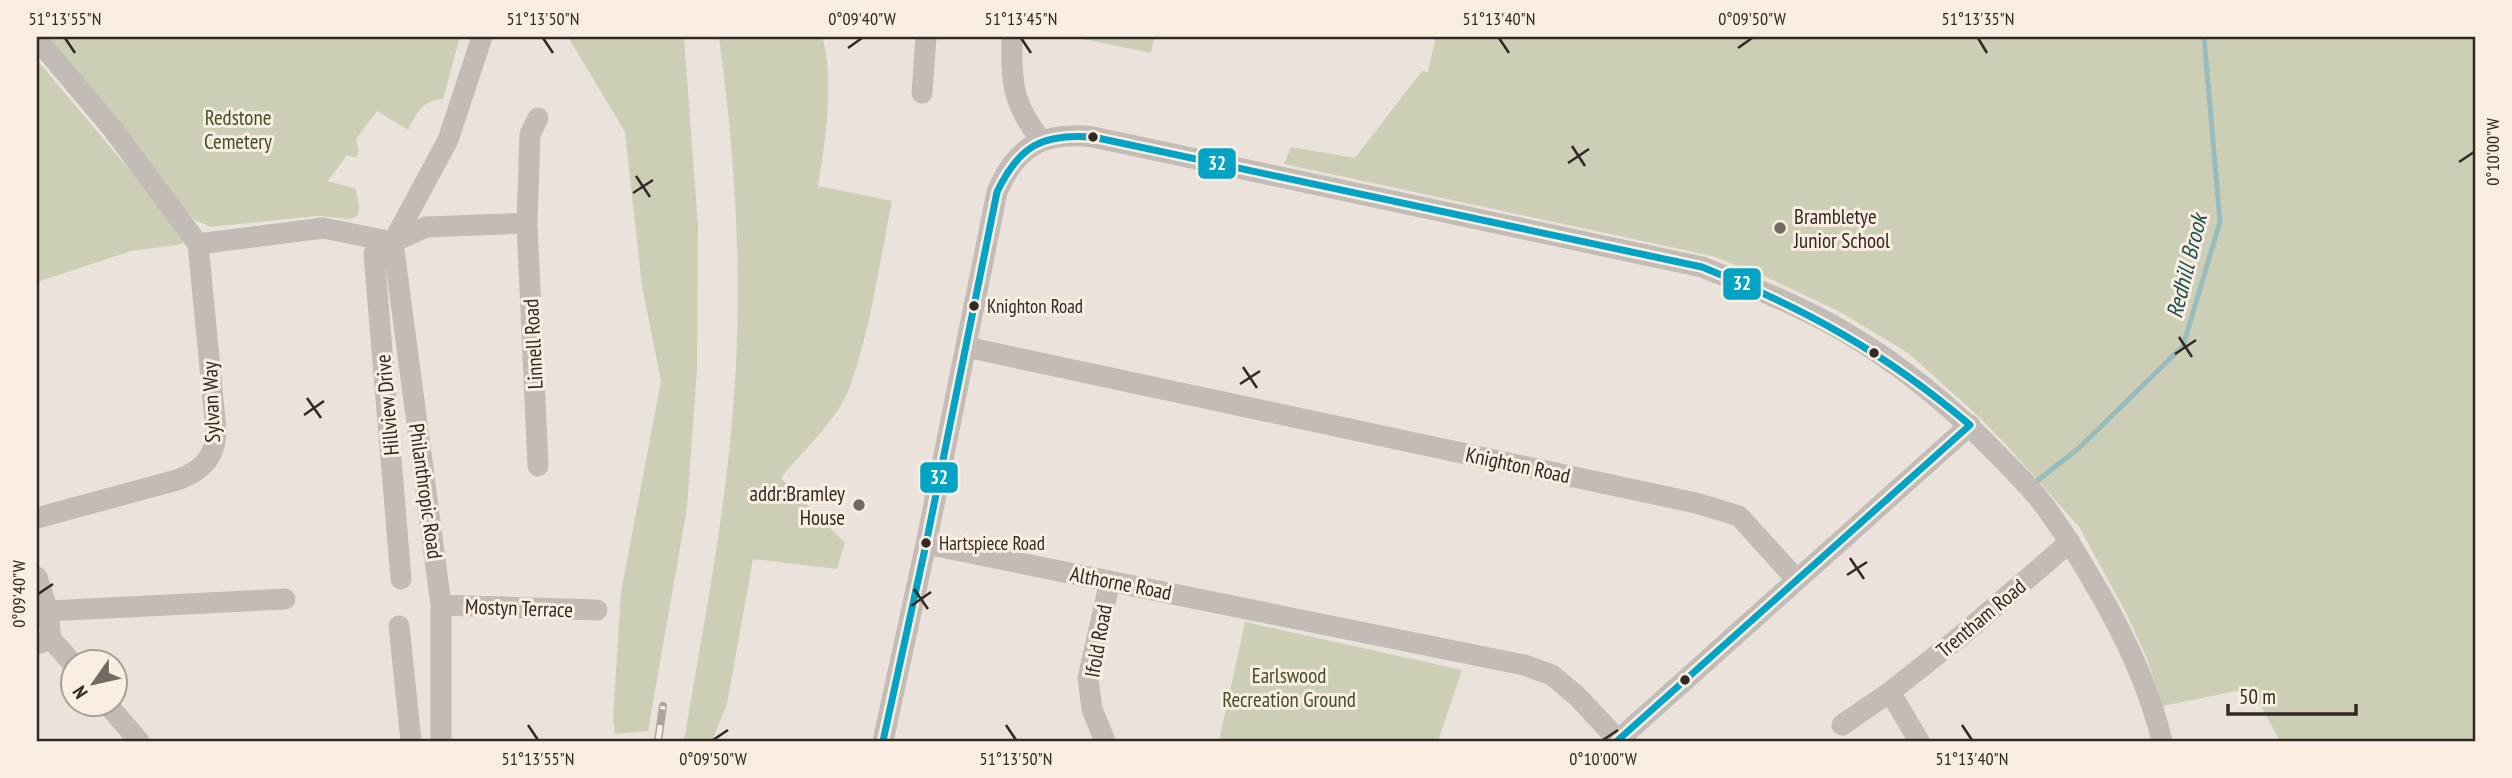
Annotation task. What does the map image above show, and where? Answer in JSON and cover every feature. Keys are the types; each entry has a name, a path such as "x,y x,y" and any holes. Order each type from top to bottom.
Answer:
{"street":[{"path":"393,242 448,140 482,37"},
{"path":"922,93 926,37"},
{"path":"1012,37 1011,74 1016,99 1028,124 1041,140"},
{"path":"37,39 112,128 198,244 323,228 393,242 426,227 527,223"},
{"name":"Linnell Road","path":"538,118 530,134 527,223 538,466"},
{"path":"883,741 997,192 1005,173 1017,157 1041,140 1067,134 1093,137 1702,267 1750,286 1842,330 1915,379 1970,425 2039,498 2070,542 2112,614 2137,665 2162,741"},
{"name":"Hillview Drive","path":"393,242 374,254 401,579"},
{"name":"Philanthropic Road","path":"393,242 441,604 441,741"},
{"name":"Sylvan Way","path":"37,518 177,480 197,471 211,457 216,430 198,244"},
{"name":"Knighton Road","path":"965,347 1696,503 1739,516 1797,580"},
{"path":"1617,741 1970,425"},
{"name":"Trentham Road","path":"1842,725 1890,692 1962,635 2070,542"},
{"name":"Althorne Road","path":"926,544 1524,666 1552,675 1578,697 1617,741"},
{"path":"37,578 48,611 44,642 60,654"},
{"name":"Ifold Road","path":"1105,741 1093,709 1088,678 1110,581"},
{"path":"48,611 285,599"},
{"name":"Mostyn Terrace","path":"441,604 597,611"},
{"path":"399,626 411,741"},
{"path":"1890,692 1919,741"},
{"path":"119,718 139,741"}],"green space":[{"name":"Redstone Cemetery","path":"43,37 460,37 443,99 424,105 408,130 377,111 356,139 359,151 356,158 347,155 328,181 356,189 358,215 351,219 317,216 211,227 195,220 178,205"},
{"path":"568,37 684,37 698,226 697,370 687,508 648,731 615,734 613,719 621,592 661,381 642,286 625,132"},
{"path":"719,37 822,37 826,53 828,90 826,131 818,186 892,201 869,321 849,389 827,425 781,478 845,543 837,569 753,559 727,704 712,741 684,741 720,526 737,351 736,216"},
{"path":"1073,37 1154,37 1151,53"},
{"path":"1429,37 2475,37 2475,741 2280,741 2251,688 2163,706 2146,656 2124,609 2079,527 1976,414 1908,353 1840,312 1766,277 1712,256 1284,164 1291,147 1355,158 1422,71 1428,72 1435,40"},
{"path":"37,60 179,224 183,244 131,251 37,282"},
{"name":"Earlswood Recreation Ground","path":"1245,622 1462,670 1438,741 1219,741"}],"waterway":[{"name":"Redhill Brook","path":"2037,481 2079,448 2183,346 2220,222 2204,37"}],"railway":[{"path":"658,741 663,706"}],"transit line":[{"name":"32","path":"883,741 997,192 1014,163 1034,146 1046,141 1060,137 1093,137 1702,267 1776,299 1843,334 1906,375 1970,425"},
{"name":"32","path":"1617,741 1970,425"}],"place":[{"name":"Brambletye Junior School","path":"1780,228"},
{"name":"Knighton Road","path":"974,306"},
{"name":"addr:Bramley House","path":"859,505"},
{"name":"Hartspiece Road","path":"926,543"}]}
